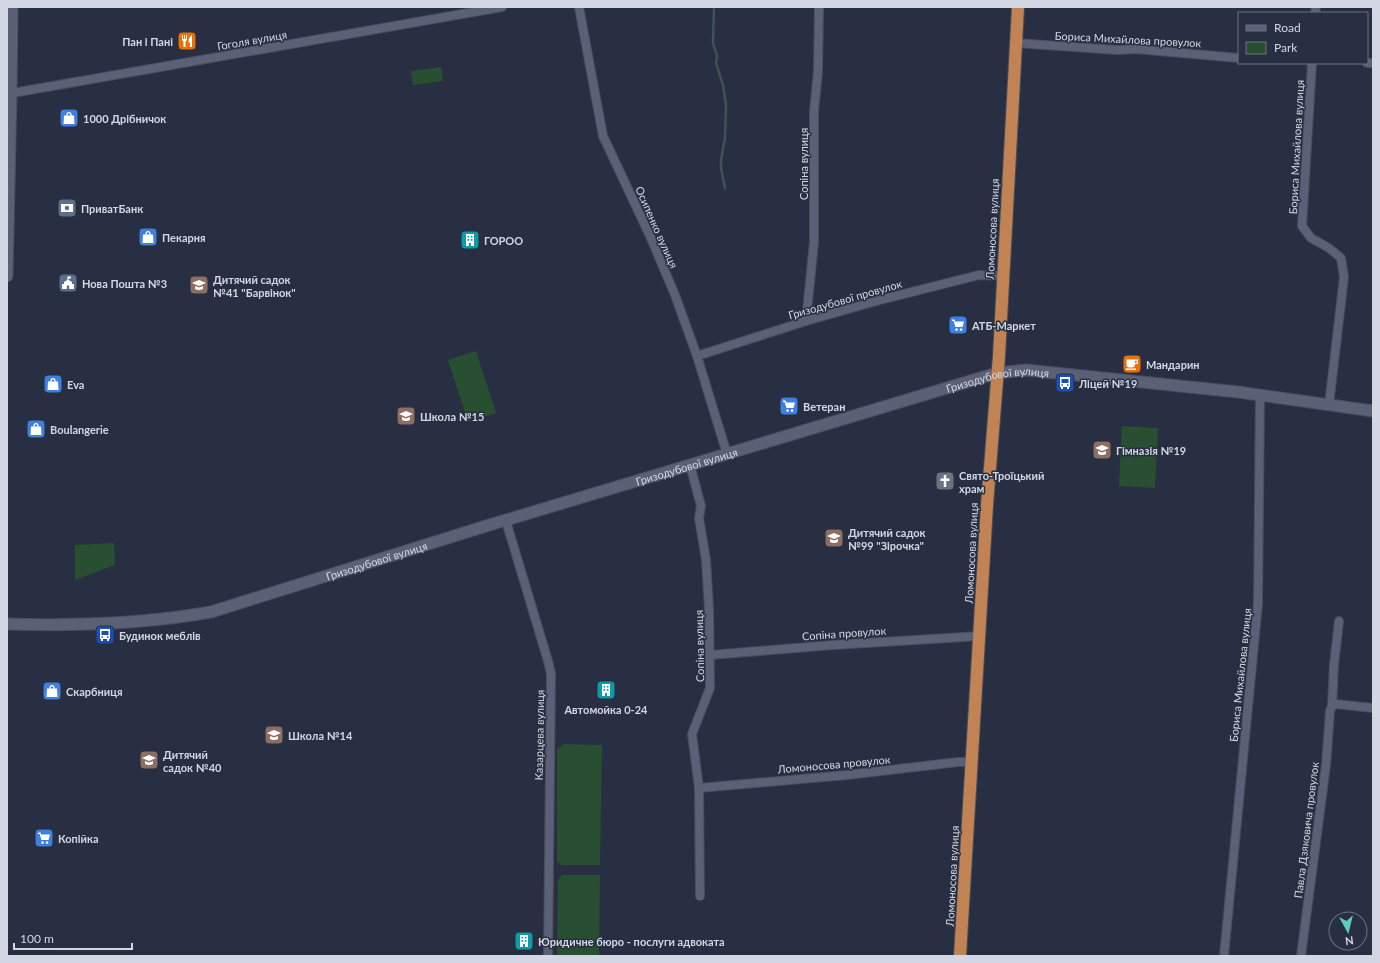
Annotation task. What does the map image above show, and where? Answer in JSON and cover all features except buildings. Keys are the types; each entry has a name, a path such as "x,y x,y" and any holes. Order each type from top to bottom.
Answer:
{"highway":[{"name":"Ломоносова вулиця","path":"960,956 987,505 999,356 1018,7"}],"street":[{"path":"7,276 9,94 12,7"},
{"name":"Гоголя вулиця","path":"9,94 502,7"},
{"name":"Осипенко вулиця","path":"579,7 604,136 650,236 674,295 697,356 727,454"},
{"name":"Сопіна вулиця","path":"806,321 814,242 814,111 818,72 819,7"},
{"name":"Бориса Михайлова провулок","path":"1016,43 1117,50 1136,49 1238,58"},
{"name":"Бориса Михайлова вулиця","path":"1312,64 1302,226 1311,238 1329,248 1341,258 1344,277 1329,405"},
{"name":"Гризодубової провулок","path":"697,356 806,321 880,300 979,275 1003,276"},
{"name":"Гризодубової вулиця","path":"7,624 117,624 180,618 211,612 690,465 997,373 1026,370 1260,395 1373,412"},
{"name":"Бориса Михайлова вулиця","path":"1224,956 1258,603 1260,395"},
{"name":"Сопіна вулиця","path":"690,465 701,506 699,518 706,560 710,609 710,688 692,734 698,788 700,896"},
{"name":"Казарцева вулиця","path":"506,521 551,674 548,956"},
{"name":"Павла Дзяковича провулок","path":"1301,956 1326,765 1339,620"},
{"name":"Сопіна провулок","path":"710,655 833,644 980,636"},
{"path":"1332,706 1336,704 1373,708"},
{"name":"Ломоносова провулок","path":"698,788 958,762 972,762"}],"green space":[{"path":"441,67 443,81 413,85 411,71"},
{"path":"476,351 496,413 468,422 448,360"},
{"path":"1122,426 1158,428 1155,488 1119,486"},
{"path":"114,543 115,565 75,580 75,545"},
{"path":"563,744 602,745 600,865 561,865 557,861 557,750"},
{"path":"562,875 600,875 599,956 557,956 558,880"}],"waterway":[{"path":"714,7 713,43 717,56 716,63 723,85 726,105 725,138 721,160 725,188"}],"place":[{"name":"Пан і Пані","path":"187,41"},
{"name":"1000 Дрібничок","path":"69,118"},
{"name":"ПриватБанк","path":"67,208"},
{"name":"Пекарня","path":"148,237"},
{"name":"ГОРОО","path":"470,240"},
{"name":"Нова Пошта №3","path":"68,283"},
{"name":"Дитячий садок №41 \"Барвінок\"","path":"199,285"},
{"name":"АТБ-Маркет","path":"958,325"},
{"name":"Мандарин","path":"1132,364"},
{"name":"Ліцей №19","path":"1065,383"},
{"name":"Eva","path":"53,384"},
{"name":"Ветеран","path":"789,406"},
{"name":"Школа №15","path":"406,416"},
{"name":"Boulangerie","path":"36,429"},
{"name":"Гімназія №19","path":"1102,450"},
{"name":"Свято-Троїцький храм","path":"945,481"},
{"name":"Дитячий садок №99 \"Зірочка\"","path":"834,538"},
{"name":"Будинок меблів","path":"105,635"},
{"name":"Автомойка 0-24","path":"606,690"},
{"name":"Скарбниця","path":"52,691"},
{"name":"Школа №14","path":"274,735"},
{"name":"Дитячий садок №40","path":"149,760"},
{"name":"Копійка","path":"44,838"},
{"name":"Юридичне бюро - послуги адвоката","path":"524,941"}]}
